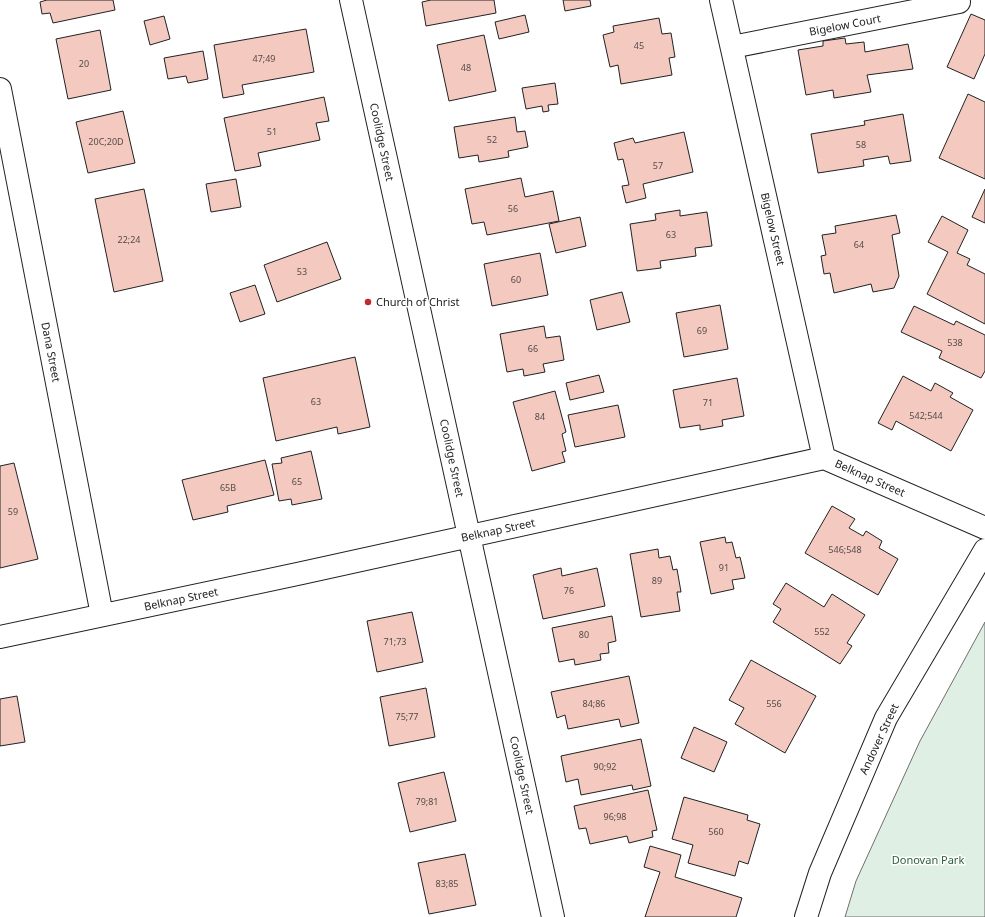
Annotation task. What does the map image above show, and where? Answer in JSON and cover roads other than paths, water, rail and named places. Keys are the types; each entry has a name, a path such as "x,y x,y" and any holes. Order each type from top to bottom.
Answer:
{"street":[{"name":"Coolidge Street","path":"351,0 553,917"},
{"name":"Bigelow Street","path":"721,0 824,458"},
{"name":"Bigelow Court","path":"732,47 959,2"},
{"name":"Dana Street","path":"0,89 102,615"},
{"name":"Belknap Street","path":"0,637 824,458 985,528"},
{"name":"Andover Street","path":"806,917 820,873 886,718 985,550"}],"place":[{"name":"Church of Christ","path":"368,302"}],"park label":[{"name":"Donovan Park","path":"928,860"}]}
